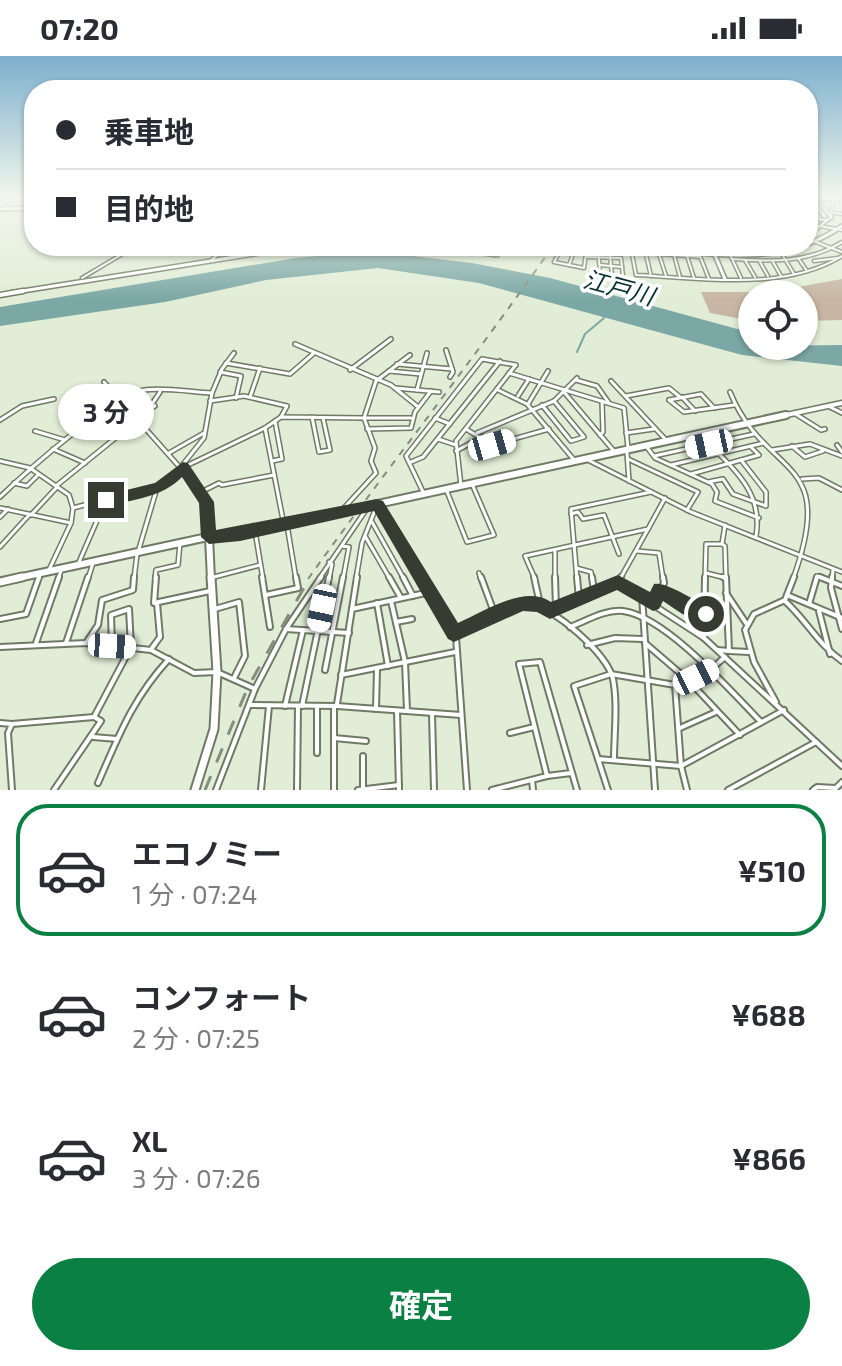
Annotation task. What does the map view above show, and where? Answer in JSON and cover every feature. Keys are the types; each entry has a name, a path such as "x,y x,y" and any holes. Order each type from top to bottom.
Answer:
{"street":[{"path":"818,243 834,232"},
{"path":"818,252 842,242"},
{"path":"818,243 841,255"},
{"path":"814,261 841,255"},
{"path":"632,256 636,275 725,279 794,274 819,267 841,255"},
{"path":"94,281 82,278 119,256"},
{"path":"208,263 217,256"},
{"path":"0,295 248,256"},
{"path":"557,256 554,262 584,268 587,257 621,258 623,276"},
{"path":"568,266 572,256"},
{"path":"599,256 600,274"},
{"path":"647,256 651,276"},
{"path":"660,256 666,276"},
{"path":"674,256 680,277"},
{"path":"694,278 687,256 700,257 709,279"},
{"path":"715,256 725,279"},
{"path":"730,256 741,278"},
{"path":"783,256 794,274"},
{"path":"732,259 772,260 806,256"},
{"path":"811,256 819,267"},
{"path":"610,257 612,275"},
{"path":"798,258 807,271"},
{"path":"745,260 755,277"},
{"path":"759,260 768,276"},
{"path":"772,260 781,276"},
{"path":"600,265 622,267"},
{"path":"350,370 391,339"},
{"path":"295,344 394,388 417,406"},
{"path":"446,350 452,369 450,377"},
{"path":"73,508 168,483 204,438 212,393 220,372 234,353"},
{"path":"417,390 427,353"},
{"path":"226,363 292,374 313,354"},
{"path":"341,512 376,473 371,461 375,448 364,418 378,380 410,355"},
{"path":"424,494 406,456 482,359 516,364 466,429 456,448 461,486"},
{"path":"410,462 423,457 500,361"},
{"path":"397,364 452,369"},
{"path":"250,397 260,368"},
{"path":"389,371 421,374"},
{"path":"530,406 548,371"},
{"path":"220,372 241,376 236,398"},
{"path":"509,373 624,409 629,481"},
{"path":"518,397 529,379"},
{"path":"477,433 530,406 554,401 577,379 597,386 609,403"},
{"path":"611,381 667,441"},
{"path":"104,382 183,467 209,509 210,591 217,672 212,742 195,790"},
{"path":"394,388 439,392"},
{"path":"626,396 667,388 695,411"},
{"path":"0,497 53,449 121,399 144,390 212,393"},
{"path":"498,390 518,397 530,406 575,461"},
{"path":"367,429 411,428 411,418 417,406 431,391"},
{"path":"565,391 615,452"},
{"path":"152,404 160,392"},
{"path":"730,392 744,423 802,479 809,506 799,556 786,598"},
{"path":"0,547 57,487 155,406 136,393"},
{"path":"714,408 701,394 669,400 682,412 695,411 734,405"},
{"path":"183,467 265,428 281,417 287,406 250,397 210,401"},
{"path":"0,420 22,406 54,399"},
{"path":"542,405 571,441 584,437 554,401"},
{"path":"600,435 603,432 602,401"},
{"path":"628,453 645,445 842,403"},
{"path":"827,406 842,413"},
{"path":"116,425 133,411"},
{"path":"794,413 821,430 825,429"},
{"path":"95,417 127,429"},
{"path":"281,417 411,418"},
{"path":"312,417 319,452 330,450 323,417"},
{"path":"435,418 450,424"},
{"path":"272,461 282,459 275,421"},
{"path":"265,428 298,588 266,595"},
{"path":"626,433 655,428"},
{"path":"466,429 492,445 549,429"},
{"path":"35,431 65,440"},
{"path":"169,453 206,432"},
{"path":"316,435 326,433"},
{"path":"699,434 729,465 756,503 759,518 756,536"},
{"path":"654,456 754,434"},
{"path":"438,439 456,448 482,437"},
{"path":"671,465 764,443"},
{"path":"772,450 810,444 842,454"},
{"path":"645,445 654,456 708,482 717,492 715,501 759,518"},
{"path":"837,445 842,454"},
{"path":"792,446 805,457 826,450"},
{"path":"691,474 759,455 751,447"},
{"path":"53,449 85,463"},
{"path":"0,582 209,537 255,531 615,452 628,453 698,492 687,510"},
{"path":"585,458 687,510 842,572"},
{"path":"708,482 723,479 733,494 766,506 766,492 741,460"},
{"path":"0,461 30,468 69,495 73,508 71,523 44,572 26,614 0,619"},
{"path":"14,483 27,486 39,474"},
{"path":"201,492 219,483 222,485 274,475"},
{"path":"802,479 819,478 842,490"},
{"path":"446,489 467,542 494,535 472,484"},
{"path":"86,643 98,625 102,600 133,590 138,552 157,488"},
{"path":"579,599 571,509 652,492"},
{"path":"553,610 618,582 665,498"},
{"path":"78,565 96,531 106,500"},
{"path":"334,790 336,706 365,536 377,505"},
{"path":"377,505 454,633 467,790"},
{"path":"216,790 255,689 286,629 368,507"},
{"path":"0,508 71,523"},
{"path":"0,517 8,509"},
{"path":"571,514 578,512 583,519 604,515 607,527 615,536 619,554"},
{"path":"371,521 413,596"},
{"path":"725,525 722,544 725,546 729,651"},
{"path":"540,604 538,585 525,556 648,529"},
{"path":"255,531 270,627"},
{"path":"365,536 401,598"},
{"path":"151,650 160,637 157,603 154,603 156,570 178,565 180,543"},
{"path":"704,638 706,544 722,544"},
{"path":"325,670 349,547 341,546"},
{"path":"553,610 555,551"},
{"path":"636,551 659,553 664,583 653,603"},
{"path":"66,643 93,562"},
{"path":"297,790 300,706 332,564 329,562"},
{"path":"210,578 260,565"},
{"path":"576,568 591,572 594,592"},
{"path":"36,643 62,569"},
{"path":"833,569 831,581 842,629"},
{"path":"479,573 495,615"},
{"path":"706,573 726,578"},
{"path":"809,604 817,576 842,586"},
{"path":"618,582 704,638 842,766"},
{"path":"660,589 693,611 706,614"},
{"path":"157,603 210,591"},
{"path":"352,609 430,592"},
{"path":"726,593 746,623"},
{"path":"642,596 655,790"},
{"path":"786,598 830,654 842,661"},
{"path":"776,702 750,652 744,636 746,623 758,611 786,598 840,618"},
{"path":"391,601 405,662 407,711"},
{"path":"211,610 239,602 245,656 234,679"},
{"path":"377,603 388,666"},
{"path":"706,603 725,608"},
{"path":"454,633 522,604 540,604 553,610 611,674 614,760"},
{"path":"94,717 131,647 129,609 111,615 112,646"},
{"path":"819,609 830,654"},
{"path":"570,627 610,612 625,611 643,617 710,670 761,722"},
{"path":"396,622 412,619"},
{"path":"286,629 349,633"},
{"path":"285,706 303,630"},
{"path":"587,645 615,638 644,641 688,680 740,736"},
{"path":"0,647 86,643 151,650 194,673 217,672 255,689"},
{"path":"718,650 750,652"},
{"path":"341,675 457,652"},
{"path":"608,790 574,686 611,674 675,685 710,670 725,657"},
{"path":"98,783 139,692 169,659"},
{"path":"547,776 519,664 540,662 577,790"},
{"path":"376,709 377,668"},
{"path":"675,685 681,766 687,790"},
{"path":"250,705 336,706 461,715"},
{"path":"261,790 269,706"},
{"path":"317,706 317,753"},
{"path":"598,759 681,766 784,710"},
{"path":"363,756 360,790 399,788 397,711"},
{"path":"680,728 718,711"},
{"path":"432,713 434,790"},
{"path":"0,723 32,725 83,716 101,721 54,790"},
{"path":"12,724 8,733 12,790"},
{"path":"510,733 534,727"},
{"path":"91,736 117,739"},
{"path":"334,738 366,741"},
{"path":"728,790 816,742"},
{"path":"492,790 571,773"},
{"path":"532,780 533,790"},
{"path":"813,790 817,787 837,789 842,782"}],"shaded area":[{"path":"842,279 842,320 818,321 818,283"},
{"path":"701,292 738,292 738,318 710,313"}],"water":[{"path":"413,256 472,263 550,278 738,329 738,354 479,283 378,268 266,280 165,302 0,326 0,307 296,258"},
{"path":"818,345 842,345 842,366 787,360 818,360"}],"waterway":[{"path":"577,352 585,334 604,318"}],"railway":[{"path":"308,579 546,256"},
{"path":"205,790 248,687 310,577"}],"route":[{"path":"106,500 159,487 168,483 183,467 207,502 209,537 232,536 377,505 454,633 522,604 540,604 550,611 618,582 653,603 660,589 693,611 706,614"}],"water label":[{"name":"江戸川","path":"619,287"}]}
